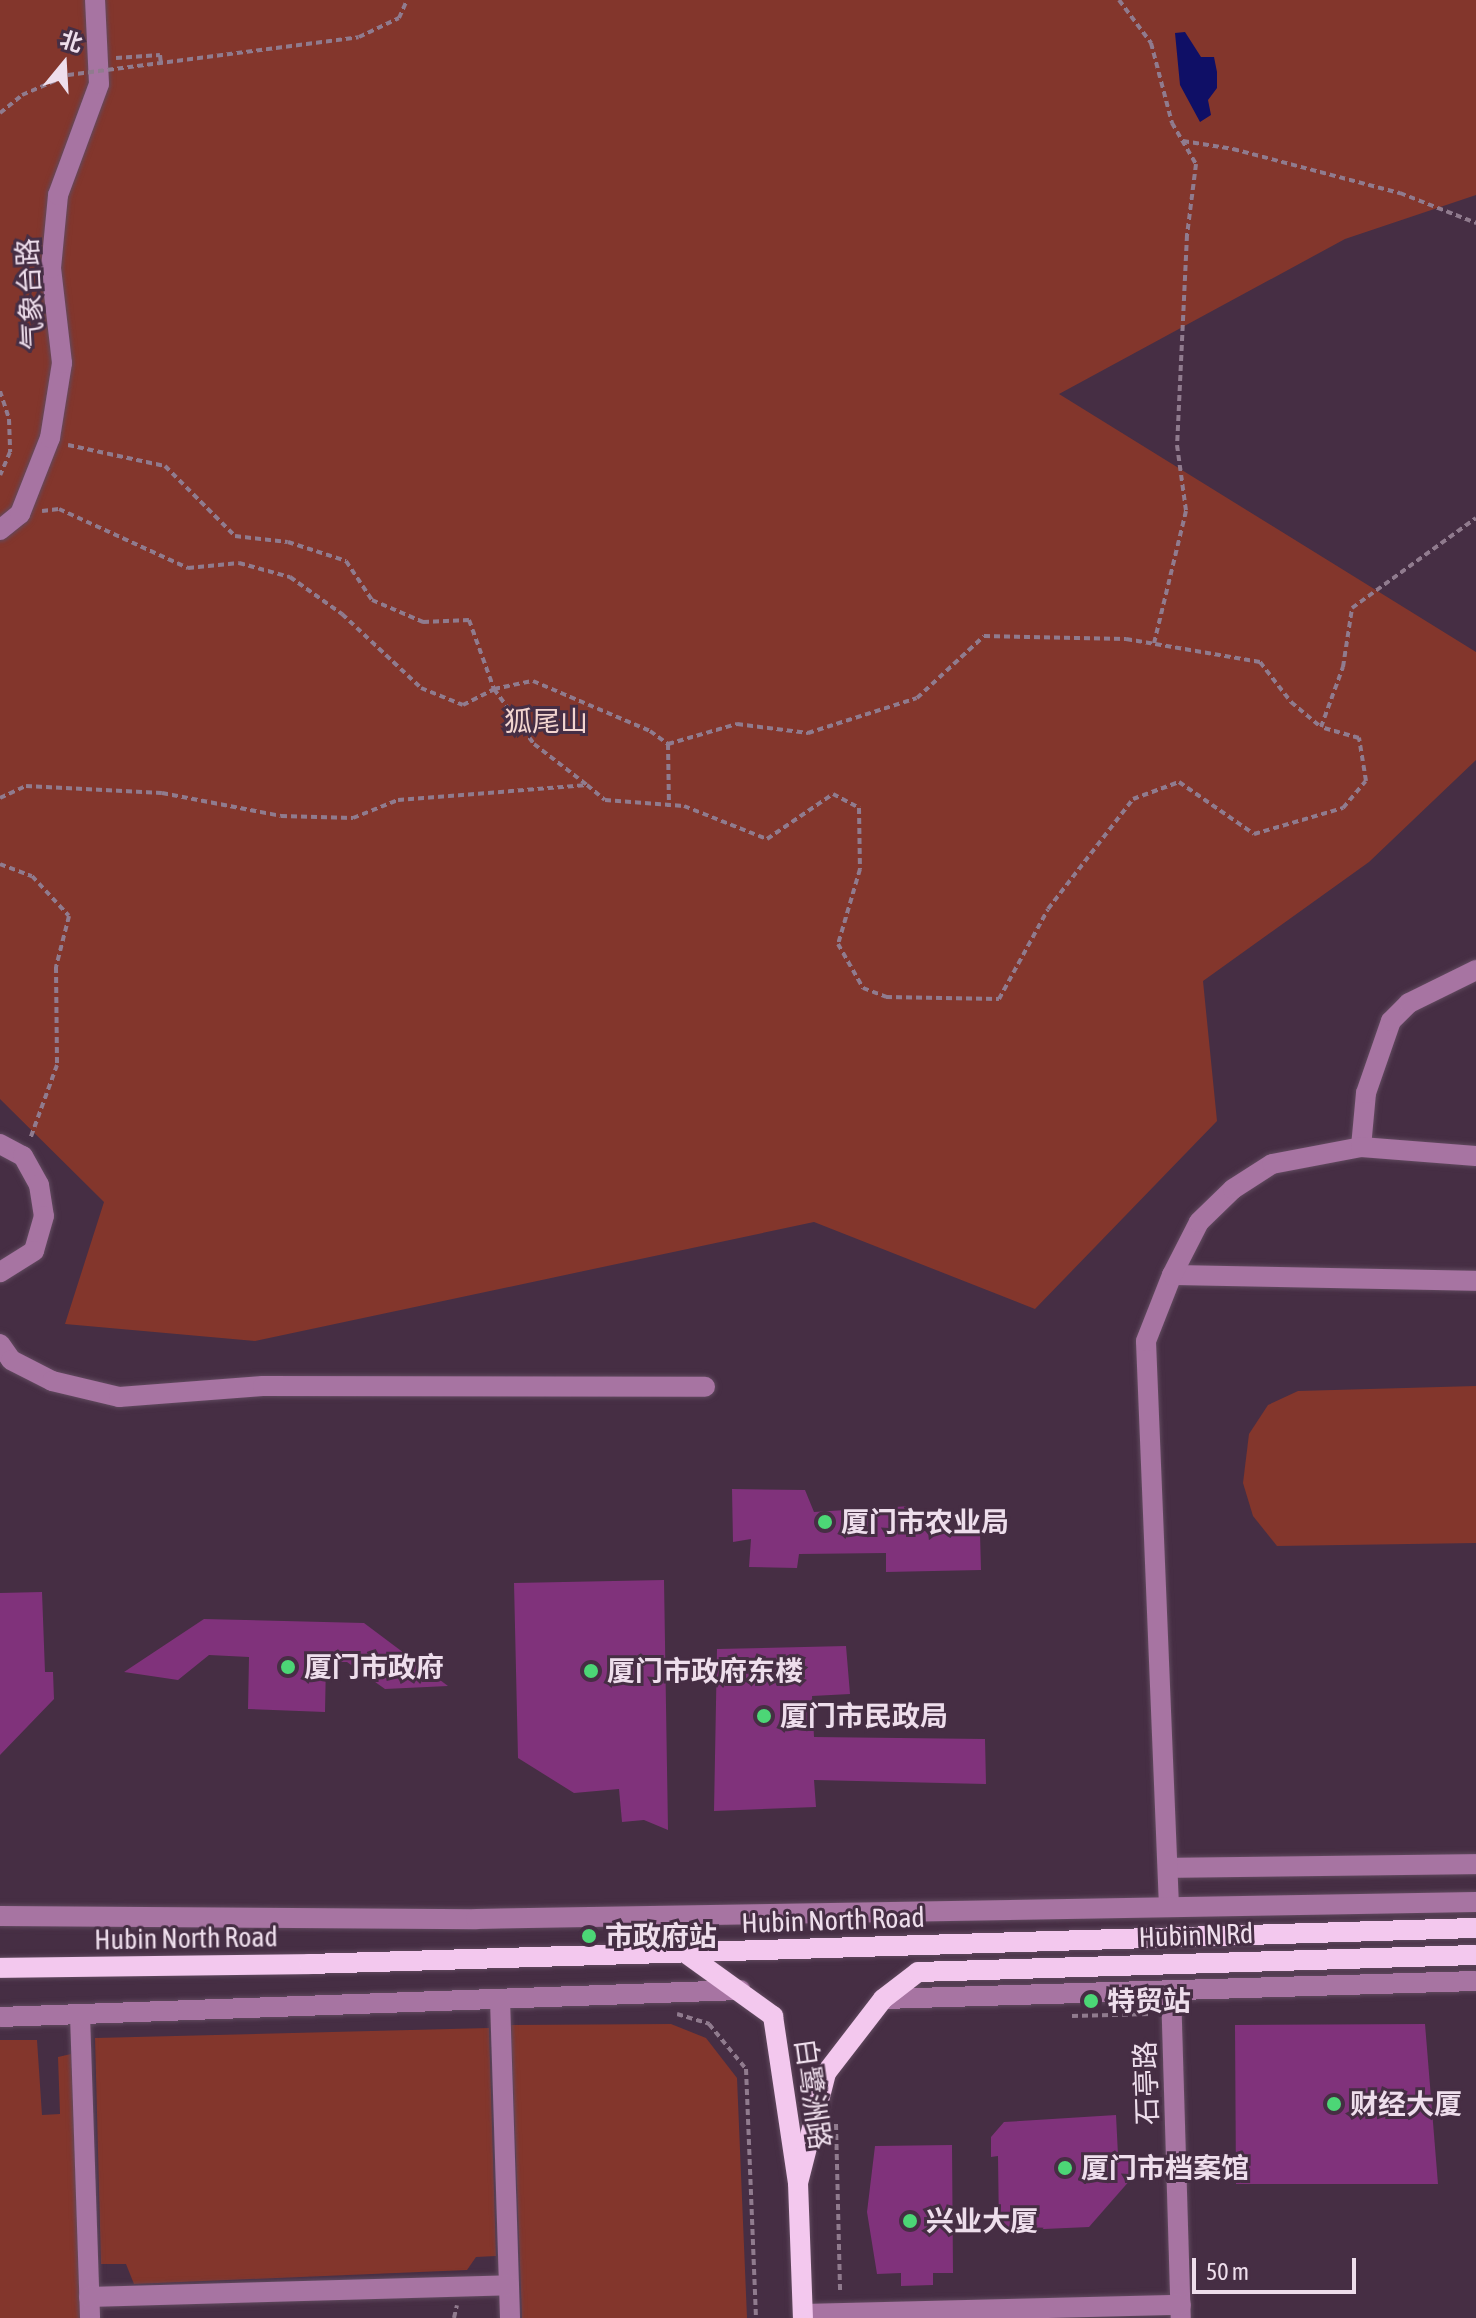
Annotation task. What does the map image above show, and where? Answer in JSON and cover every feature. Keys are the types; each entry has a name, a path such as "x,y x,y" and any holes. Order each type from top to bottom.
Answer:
{"main road":[{"name":"Hubin North Road","path":"0,1968 684,1952 1476,1928"},
{"name":"白鹭洲路","path":"684,1952 741,1990 773,2016 798,2183"},
{"name":"Hubin N Rd","path":"918,1972 1476,1955"},
{"name":"白鹭洲路","path":"798,2183 826,2073 883,1999 918,1972"},
{"path":"798,2183 803,2316"}],"street":[{"name":"气象台路","path":"0,530 20,514 50,438 62,363 51,268 58,195 99,84 95,0"},
{"path":"1361,1147 1371,1069 1391,1021 1409,1003 1476,970"},
{"path":"0,1144 23,1156 39,1185 44,1216 34,1251 0,1272"},
{"path":"1169,1907 1146,1341 1172,1275 1199,1222 1233,1189 1272,1164 1361,1147 1476,1156"},
{"path":"1172,1275 1476,1281"},
{"path":"0,1344 11,1360 52,1381 119,1397 263,1386 705,1387"},
{"path":"1168,1868 1476,1864"},
{"path":"0,1916 476,1919 1476,1902"},
{"path":"883,1999 1476,1981"},
{"path":"0,2017 741,1990"},
{"name":"石亭路","path":"1171,1990 1181,2312"},
{"path":"500,1999 510,2318"},
{"path":"80,2015 90,2308 509,2285"},
{"path":"803,2316 840,2313 1181,2312"}],"path":[{"path":"0,113 22,95 68,75 359,37 399,18 407,0"},
{"path":"1119,0 1151,43 1172,123 1196,164 1187,235 1177,445 1186,511 1154,643"},
{"path":"98,59 160,55 161,64"},
{"path":"1183,141 1233,149 1400,193 1476,223"},
{"path":"0,391 9,419 10,452 0,475"},
{"path":"50,438 99,456 165,466 235,536 288,542 346,561 372,600 423,622 469,620 494,689 534,744 605,800 684,806 767,839 833,794 859,808 860,869 838,944 863,988 886,997 999,999 1048,909 1133,799 1179,782 1254,834 1343,808 1366,781 1359,738 1321,727 1291,702 1260,662 1154,643 1067,635 984,636 917,698 808,733 737,724 668,744"},
{"path":"20,514 59,509 188,568 239,563 290,577 342,614 421,688 463,705 494,689 533,681 650,731 668,744"},
{"path":"1321,727 1343,667 1352,608 1476,518"},
{"path":"668,744 669,807"},
{"path":"0,798 26,786 162,793 281,816 353,818 398,800 587,785"},
{"path":"0,864 32,876 69,916 56,967 57,1065 23,1156"},
{"path":"1057,2017 1172,2014"},
{"path":"746,2069 756,2318"},
{"path":"836,2116 840,2313"}],"green space":[{"name":"狐尾山","path":"0,0 1476,0 1476,195 1345,239 1059,394 1476,652 1476,760 1369,862 1203,981 1217,1121 1035,1309 814,1222 255,1341 65,1324 104,1202 0,1099"},
{"path":"1476,1386 1476,1543 1277,1546 1253,1516 1243,1483 1249,1434 1268,1405 1298,1391"},
{"path":"671,2024 706,2038 737,2078 747,2318 522,2318 511,2025"},
{"path":"489,2028 496,2256 476,2257 467,2270 134,2284 126,2264 101,2264 95,2038"},
{"path":"0,2040 37,2040 42,2115 60,2114 58,2057 71,2054 81,2318 0,2318"}],"shaded area":[{"path":"1185,32 1201,57 1214,57 1217,72 1217,88 1208,100 1211,115 1200,122 1180,85 1175,33"}],"building":[{"name":"厦门市农业局","path":"732,1489 805,1490 814,1512 910,1506 923,1531 980,1533 981,1570 886,1572 886,1553 799,1554 797,1568 749,1567 751,1539 733,1542"},
{"name":"厦门市政府东楼","path":"664,1580 668,1830 644,1820 622,1822 619,1789 574,1793 518,1758 514,1583"},
{"path":"42,1592 45,1672 53,1672 54,1699 0,1755 0,1593"},
{"name":"厦门市政府","path":"204,1619 364,1623 448,1686 385,1689 347,1662 326,1662 325,1712 248,1709 249,1657 209,1655 178,1680 124,1672"},
{"name":"厦门市民政局","path":"846,1646 850,1694 812,1696 814,1737 985,1739 986,1784 814,1780 816,1807 714,1811 717,1649"},
{"name":"财经大厦","path":"1425,2024 1438,2184 1236,2184 1235,2025"},
{"name":"厦门市档案馆","path":"1116,2115 1118,2155 1131,2154 1131,2179 1089,2227 999,2231 998,2156 991,2157 991,2137 1004,2122"},
{"name":"兴业大厦","path":"952,2145 953,2273 933,2273 933,2285 901,2286 901,2273 877,2274 867,2212 875,2146"}],"place":[{"name":"厦门市农业局","path":"825,1522"},
{"name":"厦门市政府","path":"288,1667"},
{"name":"厦门市政府东楼","path":"591,1671"},
{"name":"厦门市民政局","path":"764,1716"},
{"name":"市政府站","path":"589,1936"},
{"name":"特贸站","path":"1091,2001"},
{"name":"财经大厦","path":"1334,2104"},
{"name":"厦门市档案馆","path":"1065,2168"},
{"name":"兴业大厦","path":"910,2221"}]}
